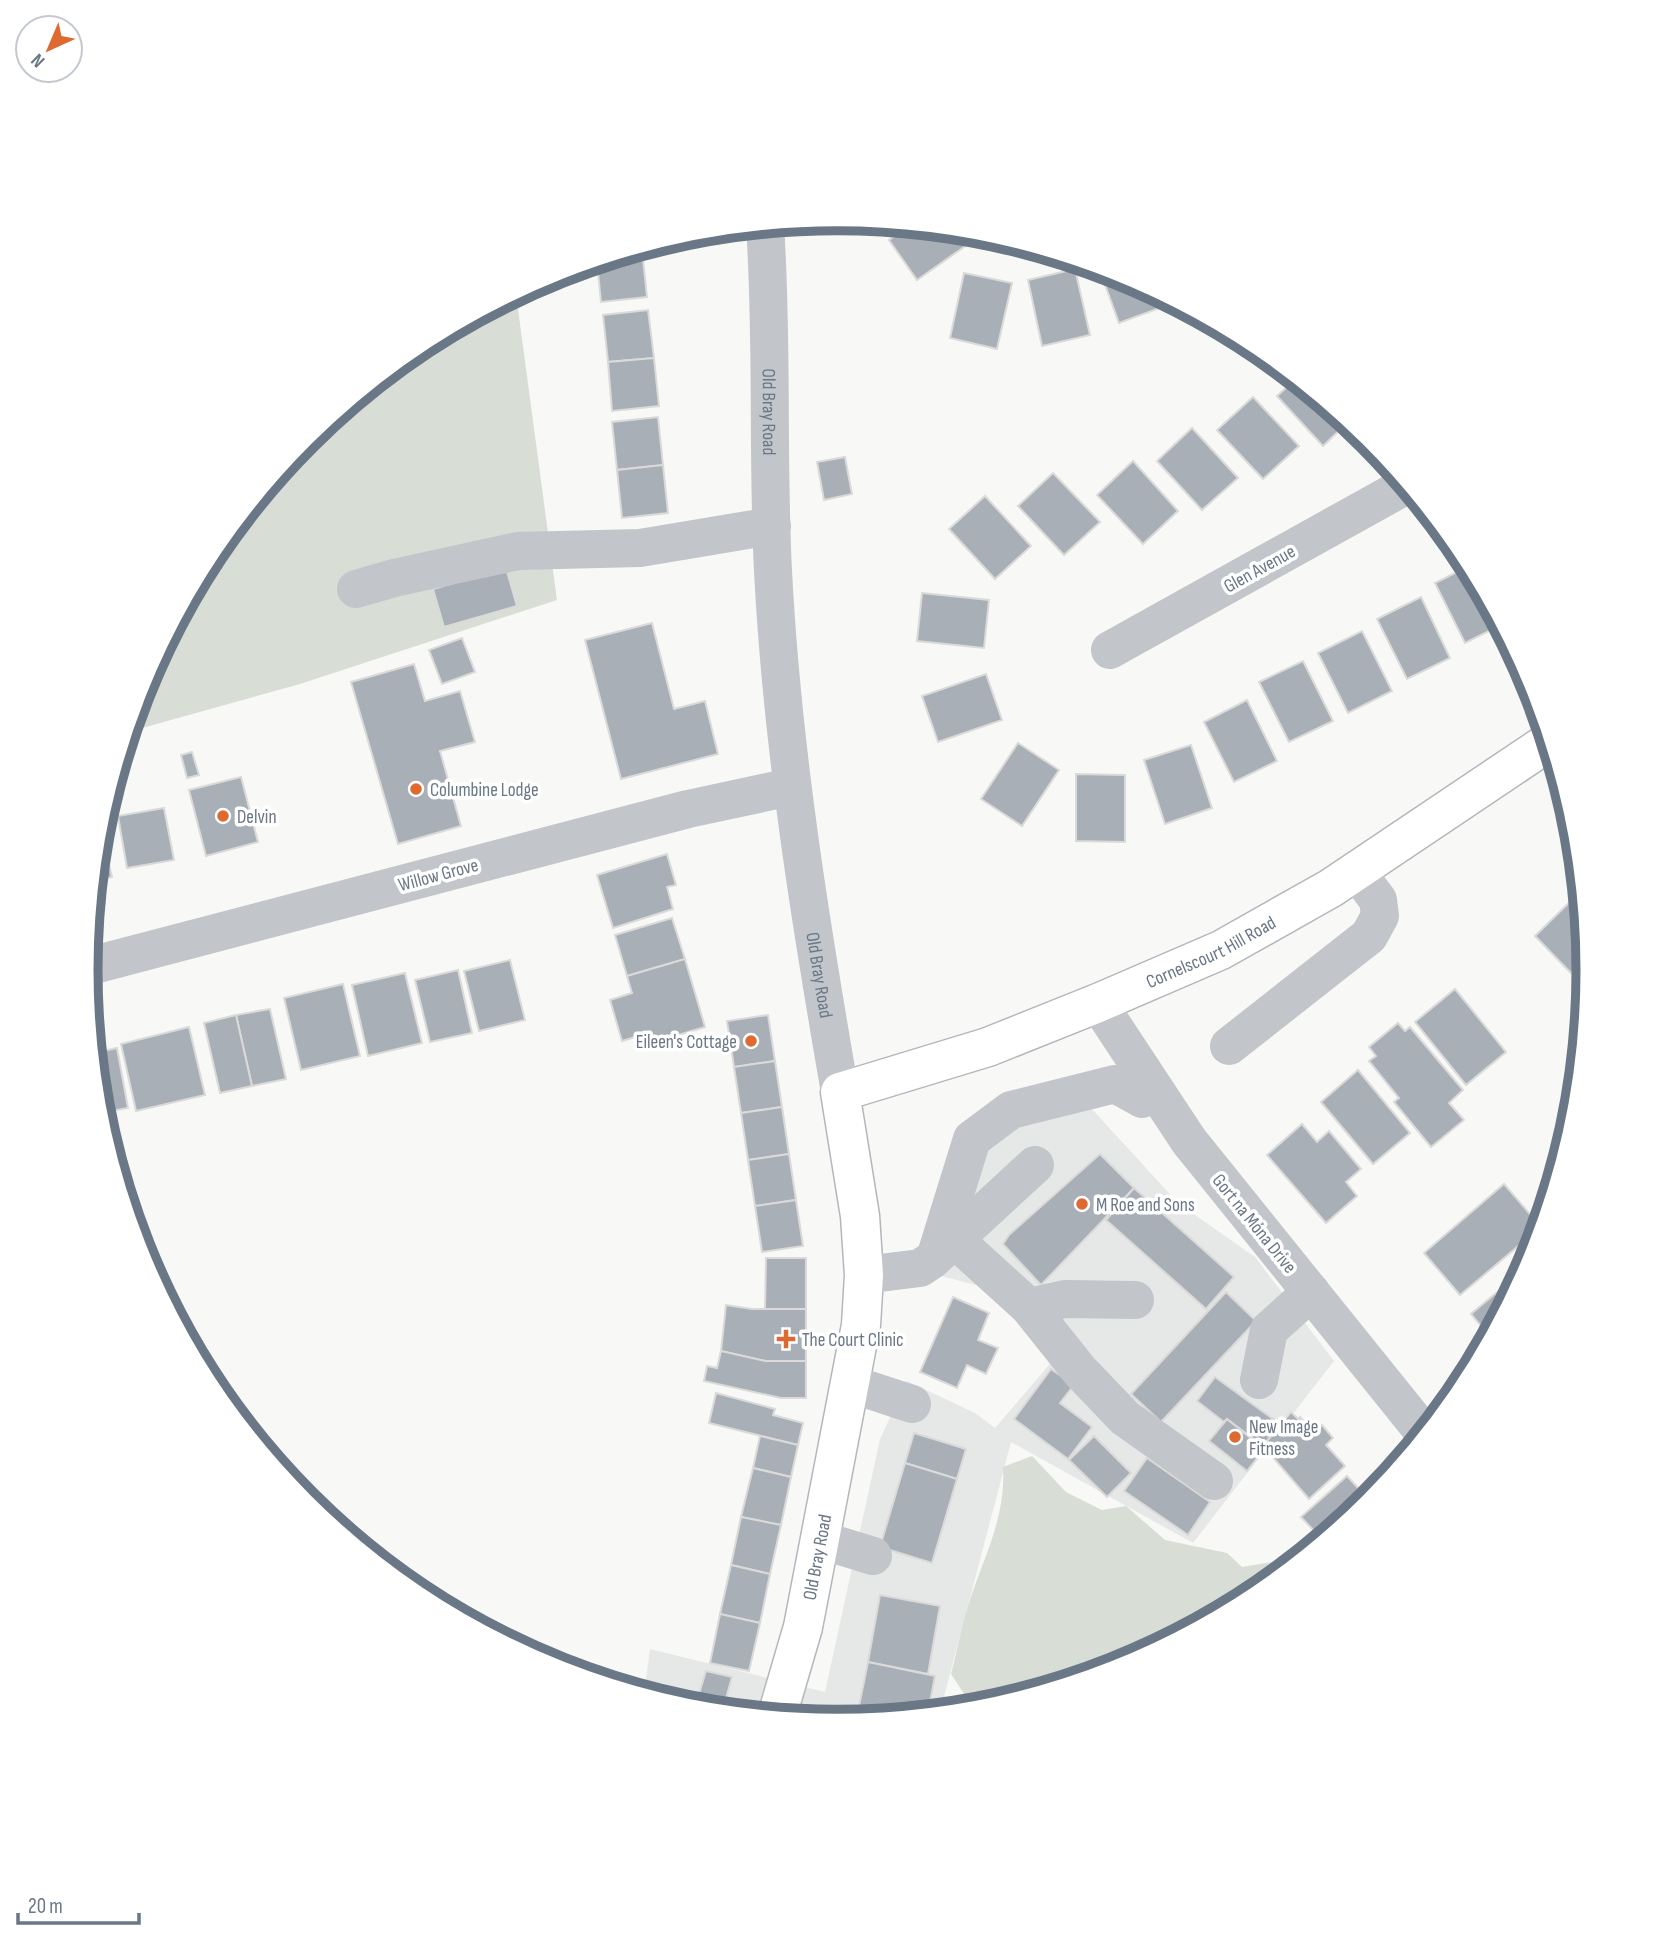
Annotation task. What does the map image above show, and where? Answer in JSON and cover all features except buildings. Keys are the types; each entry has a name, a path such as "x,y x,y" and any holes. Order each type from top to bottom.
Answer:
{"main road":[{"name":"Cornelscourt Hill Road","path":"840,1092 988,1047 1221,950 1356,871 1542,746"},
{"name":"Old Bray Road","path":"780,1707 803,1627 861,1325 864,1275 860,1216 840,1092"}],"street":[{"name":"Old Bray Road","path":"765,235 772,526 780,669 792,787 840,1092"},
{"name":"Glen Avenue","path":"1110,650 1399,490"},
{"path":"356,589 518,551 640,548 772,526"},
{"name":"Willow Grove","path":"98,964 688,808 792,787"},
{"path":"1229,1046 1369,936 1380,916 1378,900 1356,871"},
{"name":"Gort na Móna Drive","path":"1098,1003 1189,1141 1419,1427"},
{"path":"945,1247 972,1139 1011,1110 1115,1084 1142,1099"},
{"path":"864,1275 919,1268 1035,1165"},
{"path":"945,1247 1029,1307 1080,1371 1125,1418 1214,1481"},
{"path":"1259,1380 1269,1331 1311,1292"},
{"path":"1029,1307 1065,1299 1135,1300"},
{"path":"851,1384 912,1404"},
{"path":"821,1540 873,1556"}],"shaded area":[{"path":"517,304 557,600 300,684 138,729 174,643 197,601 251,520 282,483 350,415 387,384 468,330"},
{"path":"1081,1097 1178,1203 1255,1257 1334,1361 1193,1543 1011,1442 942,1703 838,1710 789,1708 741,1704 645,1685 650,1649 825,1692 880,1439 907,1381 975,1413 995,1428 1055,1358 997,1291 938,1275 982,1144"},
{"path":"1032,1456 1066,1492 1102,1510 1126,1506 1165,1540 1227,1553 1242,1567 1284,1560 1207,1611 1120,1654 1029,1685 967,1698 951,1674 968,1606 997,1521 1003,1467"}],"place":[{"name":"Columbine Lodge","path":"416,789"},
{"name":"Delvin","path":"223,816"},
{"name":"Eileen's Cottage","path":"751,1041"},
{"name":"M Roe and Sons","path":"1082,1204"},
{"name":"The Court Clinic","path":"786,1339"},
{"name":"New Image Fitness","path":"1235,1437"}]}
